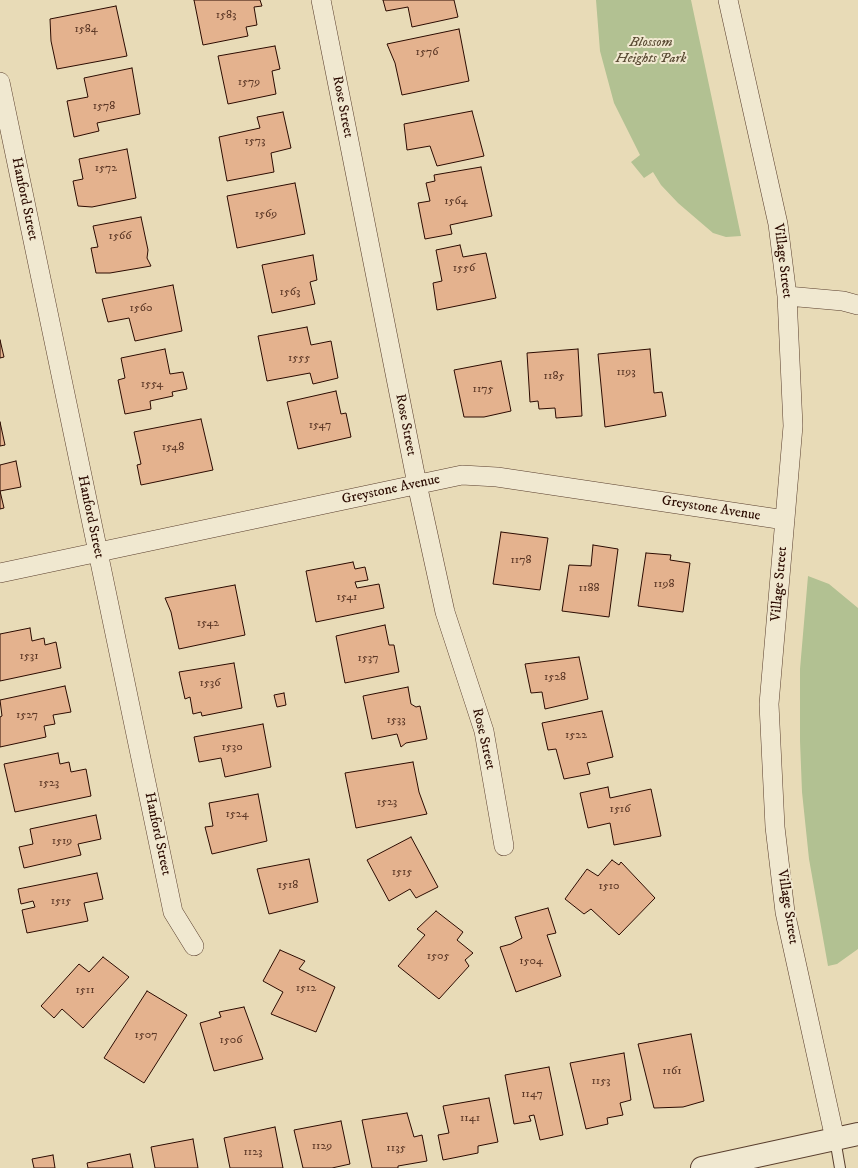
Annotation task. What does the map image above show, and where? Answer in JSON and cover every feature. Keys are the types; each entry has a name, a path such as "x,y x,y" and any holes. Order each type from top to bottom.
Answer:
{"street":[{"name":"Rose Street","path":"321,0 417,484 445,612 484,730 504,846"},
{"name":"Village Street","path":"728,0 778,224 787,296 793,426 769,704 775,827 785,912 835,1140"},
{"name":"Hanford Street","path":"0,82 173,912 194,946"},
{"path":"787,296 843,301 858,305"},
{"name":"Greystone Avenue","path":"0,573 462,475 479,475 785,520"},
{"path":"702,1168 858,1134"}],"lane":[{"name":"Village Street","path":"835,1140 840,1168"}],"green space":[{"name":"Blossom Heights Park","path":"596,0 691,0 741,236 726,237 713,233 678,203 661,185 653,172 644,178 631,162 640,155 614,103 600,51"},
{"path":"808,576 829,584 858,608 858,949 837,964 828,966 809,859 802,792 800,669"}],"building":[{"path":"194,0 260,0 262,6 254,7 257,25 246,27 248,36 203,45"},
{"path":"383,0 454,0 458,17 412,27 408,7 386,11"},
{"path":"116,6 127,56 57,69 51,41 50,19"},
{"path":"459,29 469,81 402,95 395,63 387,44"},
{"path":"275,46 280,69 272,71 276,94 228,104 218,56"},
{"path":"132,68 140,114 97,123 99,131 74,137 67,101 88,97 84,78"},
{"path":"472,111 484,156 437,166 430,146 407,150 404,124"},
{"path":"283,112 291,148 271,153 274,172 227,181 219,137 260,128 257,117"},
{"path":"127,149 136,198 92,207 78,206 73,181 83,179 79,159"},
{"path":"481,167 492,216 450,225 452,234 425,239 418,203 430,201 426,183 435,181 434,175"},
{"path":"295,183 305,234 237,248 227,196"},
{"path":"141,217 148,250 147,258 151,266 110,273 96,273 91,248 98,247 93,226"},
{"path":"460,245 463,257 486,253 496,298 437,310 433,283 442,281 436,250"},
{"path":"313,255 317,280 310,282 315,304 272,313 262,265"},
{"path":"173,285 182,331 135,341 129,318 108,322 102,299"},
{"path":"307,327 311,345 331,341 338,378 313,384 310,373 267,381 258,336"},
{"path":"0,340 4,357 0,358"},
{"path":"165,349 170,374 183,372 187,389 172,392 173,396 150,401 151,409 125,414 118,380 125,378 121,358"},
{"path":"578,349 582,416 556,418 555,408 539,409 538,401 530,402 527,353"},
{"path":"650,349 654,393 662,392 666,416 605,427 598,354"},
{"path":"501,361 511,411 484,417 464,417 454,370"},
{"path":"336,391 341,414 346,413 351,437 298,449 287,402"},
{"path":"201,419 213,470 141,485 137,465 141,464 134,432"},
{"path":"0,422 5,445 0,446"},
{"path":"16,461 21,487 0,491 0,465"},
{"path":"0,491 4,508 0,509"},
{"path":"501,532 548,538 540,590 493,584"},
{"path":"593,545 618,549 609,617 562,611 569,565 591,566"},
{"path":"646,553 671,555 670,560 690,563 683,612 638,606"},
{"path":"353,562 355,569 365,567 368,580 355,582 357,588 379,584 384,608 316,622 306,571"},
{"path":"235,585 245,635 179,649 171,612 165,598"},
{"path":"385,625 389,645 394,645 399,672 345,683 336,636"},
{"path":"30,628 32,641 44,638 45,645 56,642 61,668 0,681 0,634"},
{"path":"579,657 588,699 545,709 542,692 531,693 525,664"},
{"path":"234,663 242,708 202,716 201,712 193,714 190,697 185,699 179,672"},
{"path":"65,686 71,712 53,715 55,724 44,726 46,737 0,747 0,717 2,716 0,700"},
{"path":"408,687 411,704 416,707 420,706 427,739 406,743 401,747 397,734 372,739 363,696"},
{"path":"284,693 286,705 277,707 274,695"},
{"path":"602,711 613,757 587,763 590,774 564,779 556,749 548,750 542,723"},
{"path":"263,724 271,767 225,777 221,758 199,762 194,737"},
{"path":"58,753 60,764 69,762 71,772 86,769 91,796 15,812 4,764"},
{"path":"413,762 419,792 427,814 356,828 345,773"},
{"path":"608,787 610,798 651,789 661,836 614,845 610,823 588,828 580,793"},
{"path":"258,794 267,841 212,854 205,827 213,826 209,803"},
{"path":"96,815 101,839 78,844 81,855 24,868 19,847 33,844 30,829"},
{"path":"411,837 438,887 416,898 410,889 389,901 367,860"},
{"path":"309,859 318,902 269,914 257,869"},
{"path":"612,860 619,865 621,862 655,898 619,935 591,909 584,914 565,899 587,869 598,876"},
{"path":"97,873 103,899 84,903 88,921 27,933 22,910 35,907 33,901 21,904 18,889"},
{"path":"548,908 556,933 547,935 561,976 516,992 500,947 511,944 522,938 515,917"},
{"path":"436,911 463,932 457,940 473,953 465,960 469,966 439,999 398,966 425,935 417,929"},
{"path":"280,950 305,961 299,969 335,987 316,1032 271,1014 283,992 263,981"},
{"path":"103,957 129,977 83,1028 62,1009 54,1018 41,1006 79,964 89,972"},
{"path":"147,991 187,1015 144,1083 104,1058"},
{"path":"244,1007 263,1059 214,1071 200,1023 221,1017 219,1012"},
{"path":"691,1034 704,1101 683,1107 654,1108 638,1044"},
{"path":"624,1053 631,1100 620,1103 623,1115 607,1118 608,1124 586,1129 570,1063"},
{"path":"549,1067 563,1135 540,1140 534,1115 529,1116 531,1121 514,1124 505,1075"},
{"path":"489,1098 498,1142 478,1146 478,1153 443,1160 438,1135 449,1133 443,1106"},
{"path":"407,1113 414,1137 422,1135 427,1161 398,1166 398,1168 372,1168 362,1120"},
{"path":"341,1121 350,1164 332,1168 303,1168 294,1130"},
{"path":"275,1127 283,1168 230,1168 224,1138"},
{"path":"193,1139 198,1168 155,1168 151,1147"},
{"path":"130,1154 133,1168 88,1168 87,1163"},
{"path":"53,1155 55,1168 34,1168 32,1159"}]}
